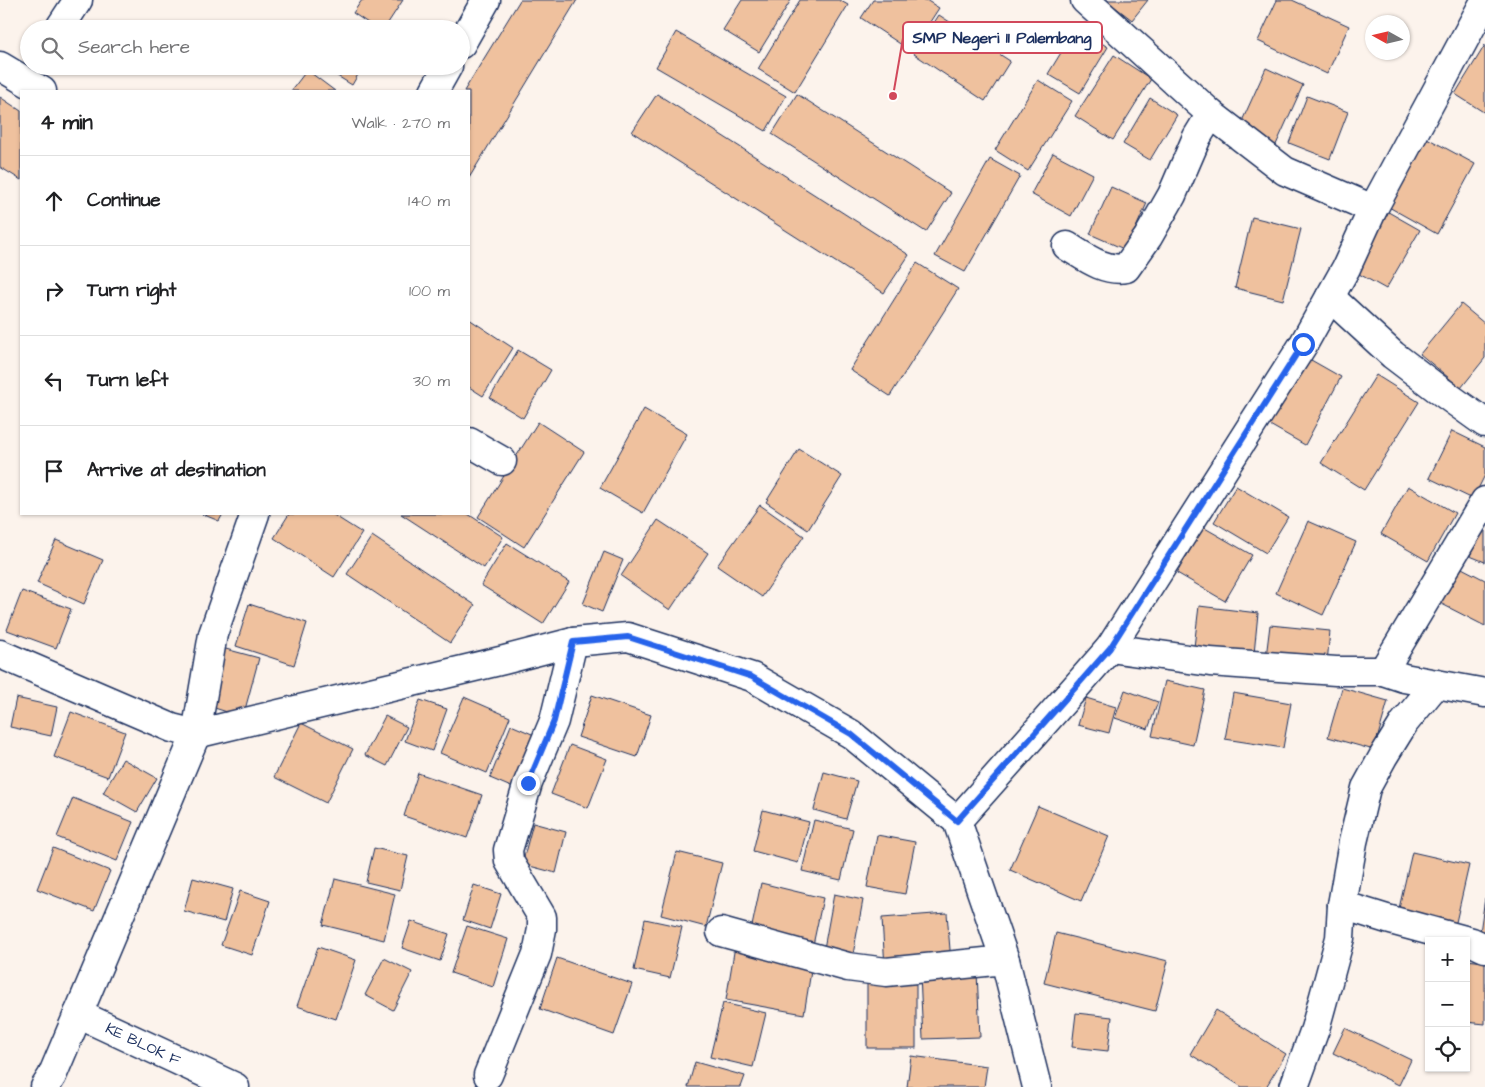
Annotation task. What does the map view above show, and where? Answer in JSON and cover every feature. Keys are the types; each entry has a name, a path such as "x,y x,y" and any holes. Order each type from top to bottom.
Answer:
{"street":[{"path":"65,20 78,0"},
{"path":"470,28 486,0"},
{"path":"1085,0 1211,114 1285,171 1373,209"},
{"path":"957,821 1110,648 1303,344 1346,268 1373,209 1485,1"},
{"path":"0,66 20,74"},
{"path":"435,90 443,75"},
{"path":"1067,246 1105,267 1126,268 1148,237 1172,195 1197,138 1211,114"},
{"path":"1330,297 1393,355 1485,423"},
{"path":"470,443 502,460"},
{"path":"1383,671 1485,501"},
{"path":"45,1087 52,1076 196,734 213,634 255,515"},
{"path":"0,654 172,728 196,734 573,642 628,637 752,677 851,734 957,821 1005,960 1037,1087"},
{"path":"488,1075 537,954 542,917 510,860 508,850 528,783 554,721 573,642"},
{"path":"1110,648 1210,662 1336,671 1383,671 1404,678 1485,693"},
{"path":"1294,1087 1315,1029 1340,938 1342,905 1353,842 1366,788 1404,723 1436,684"},
{"path":"1342,905 1387,920 1472,942 1485,948"},
{"path":"721,932 848,967 886,972 1005,960"},
{"name":"KE BLOK F","path":"78,1014 235,1087"}],"building":[{"path":"362,0 403,0 390,20 364,20 353,13"},
{"path":"520,0 577,0 470,176 470,90 465,90"},
{"path":"742,0 791,0 759,52 723,30"},
{"path":"800,0 839,0 848,5 795,92 758,69"},
{"path":"873,0 926,0 939,8 911,51 861,18"},
{"path":"1106,0 1148,0 1132,20"},
{"path":"1277,0 1292,0 1349,26 1327,74 1258,41"},
{"path":"939,15 1010,61 985,101 914,54"},
{"path":"1076,28 1108,47 1080,93 1048,74"},
{"path":"676,32 786,96 766,131 656,67"},
{"path":"1485,45 1485,113 1455,94"},
{"path":"1114,55 1151,79 1113,140 1075,116"},
{"path":"1266,68 1303,85 1275,147 1238,130"},
{"path":"303,75 314,75 334,90 292,90"},
{"path":"336,75 358,75 352,85"},
{"path":"1038,80 1072,101 1028,171 995,150"},
{"path":"657,94 909,255 884,293 632,132"},
{"path":"797,94 951,193 926,232 772,134"},
{"path":"1307,96 1348,112 1330,159 1289,143"},
{"path":"0,97 20,110 20,179 0,167"},
{"path":"1150,98 1177,115 1150,160 1123,144"},
{"path":"1425,137 1475,164 1437,234 1387,206"},
{"path":"1053,153 1093,174 1071,216 1031,194"},
{"path":"990,159 1020,176 965,272 935,256"},
{"path":"1111,187 1147,203 1126,250 1090,234"},
{"path":"1383,209 1420,230 1386,289 1350,269"},
{"path":"1252,217 1301,229 1283,300 1235,288"},
{"path":"917,263 958,289 890,396 850,370"},
{"path":"1461,304 1485,324 1485,358 1461,388 1420,354"},
{"path":"470,320 513,348 483,396 470,388"},
{"path":"518,350 551,370 523,418 490,398"},
{"path":"1304,356 1341,377 1305,445 1268,424"},
{"path":"1376,375 1419,402 1364,490 1321,463"},
{"path":"644,409 687,434 643,513 600,488"},
{"path":"538,422 584,452 524,547 478,517"},
{"path":"1452,431 1485,447 1485,475 1473,499 1429,478"},
{"path":"799,449 842,476 808,530 766,502"},
{"path":"1236,486 1288,517 1266,553 1214,522"},
{"path":"1408,486 1455,513 1428,561 1381,534"},
{"path":"760,505 804,536 762,597 717,566"},
{"path":"204,515 222,515 219,521"},
{"path":"288,515 334,515 362,533 334,577 274,538"},
{"path":"403,515 470,515 503,537 484,568"},
{"path":"658,520 708,553 670,610 621,576"},
{"path":"1308,521 1356,542 1323,615 1276,593"},
{"path":"1485,522 1485,562 1470,556"},
{"path":"1203,527 1252,555 1225,601 1177,573"},
{"path":"372,536 475,605 450,643 347,574"},
{"path":"56,540 103,560 84,604 37,583"},
{"path":"507,543 569,582 543,624 481,585"},
{"path":"604,552 623,560 602,612 583,604"},
{"path":"1454,564 1485,580 1485,626 1436,601"},
{"path":"22,591 71,609 56,648 7,630"},
{"path":"249,604 307,623 294,665 236,646"},
{"path":"1199,606 1258,613 1254,654 1194,647"},
{"path":"1270,625 1330,631 1327,663 1266,657"},
{"path":"222,648 259,658 243,717 205,705"},
{"path":"1165,681 1205,690 1193,745 1152,736"},
{"path":"1342,688 1388,701 1374,750 1328,737"},
{"path":"1125,690 1158,702 1148,729 1115,718"},
{"path":"1233,693 1291,703 1283,748 1225,739"},
{"path":"592,695 651,715 637,757 578,737"},
{"path":"464,697 510,717 487,773 440,753"},
{"path":"16,698 57,707 51,736 10,727"},
{"path":"1086,698 1116,707 1109,733 1078,725"},
{"path":"420,700 447,709 432,751 405,741"},
{"path":"71,712 125,732 108,777 54,757"},
{"path":"385,716 407,727 387,766 365,755"},
{"path":"301,723 353,749 326,803 274,777"},
{"path":"511,725 539,737 518,790 490,778"},
{"path":"570,745 607,759 588,808 551,794"},
{"path":"123,759 157,778 137,812 103,793"},
{"path":"824,772 857,781 846,819 814,810"},
{"path":"418,773 482,795 467,838 404,816"},
{"path":"73,798 133,822 117,861 57,837"},
{"path":"1038,806 1109,836 1081,901 1010,870"},
{"path":"763,810 809,822 798,863 753,851"},
{"path":"814,820 853,829 841,880 802,871"},
{"path":"533,823 566,832 556,873 522,864"},
{"path":"877,835 915,842 905,894 867,887"},
{"path":"53,848 110,871 94,911 37,889"},
{"path":"374,848 408,856 400,890 366,882"},
{"path":"677,852 722,863 706,927 661,915"},
{"path":"1412,852 1469,865 1454,931 1397,917"},
{"path":"193,878 233,889 224,922 184,911"},
{"path":"335,879 395,894 384,940 323,925"},
{"path":"761,883 823,898 813,945 751,931"},
{"path":"474,885 501,894 490,929 463,920"},
{"path":"240,891 270,901 252,955 221,945"},
{"path":"834,894 863,900 852,960 823,954"},
{"path":"1485,898 1485,939 1479,939"},
{"path":"947,913 951,962 885,968 882,918"},
{"path":"645,919 682,927 670,978 634,970"},
{"path":"411,921 449,934 440,961 402,948"},
{"path":"467,926 508,939 493,987 451,973"},
{"path":"1056,933 1168,961 1155,1011 1044,983"},
{"path":"735,946 813,959 804,1014 726,1000"},
{"path":"318,947 356,960 336,1019 297,1006"},
{"path":"384,958 412,972 393,1010 365,995"},
{"path":"557,958 632,984 614,1035 540,1009"},
{"path":"1470,960 1485,962 1485,1024 1470,1022"},
{"path":"977,972 980,1037 923,1039 920,974"},
{"path":"867,977 916,977 916,1048 867,1048"},
{"path":"723,1003 766,1013 753,1067 710,1057"},
{"path":"1216,1010 1286,1054 1266,1087 1242,1087 1190,1054"},
{"path":"1076,1013 1112,1017 1108,1051 1072,1047"},
{"path":"1345,1028 1411,1060 1399,1085 1333,1053"},
{"path":"911,1056 987,1066 984,1087 907,1087"},
{"path":"695,1062 745,1076 741,1087 688,1087"}],"place":[{"name":"SMP Negeri 11 Palembang","path":"893,96"}],"route":[{"path":"528,783 554,721 573,642 628,637 752,677 851,734 957,821 1110,648 1303,344"}]}
